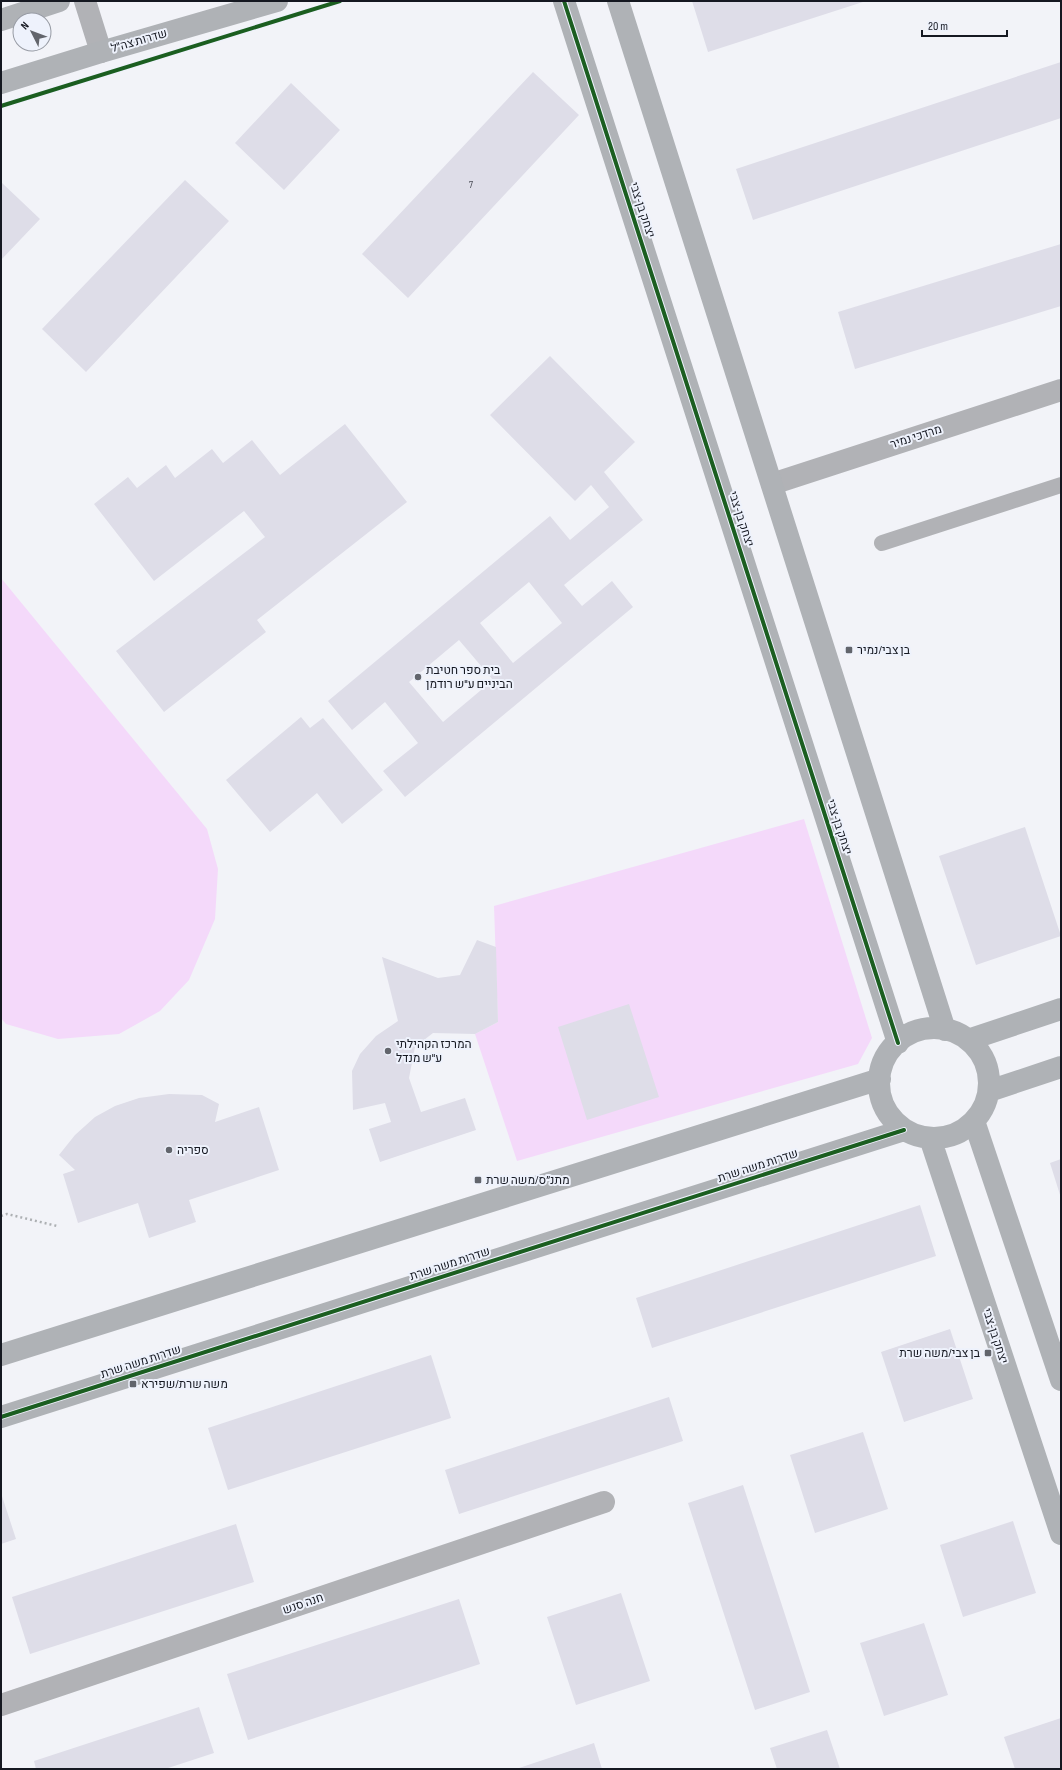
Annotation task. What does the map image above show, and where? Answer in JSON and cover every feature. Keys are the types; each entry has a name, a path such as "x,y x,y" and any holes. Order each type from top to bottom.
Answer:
{"street":[{"path":"1,20 59,1"},
{"path":"85,1 101,52"},
{"name":"שדרות צה\"ל","path":"1,83 101,52 277,1"},
{"name":"יצחק בן-צבי","path":"564,1 898,1043"},
{"path":"618,1 945,1030"},
{"name":"מרדכי נמיר","path":"772,484 1061,390"},
{"path":"968,1040 1061,1009"},
{"path":"920,1030 945,1030 968,1040 978,1050 985,1063 989,1077 989,1091 984,1107 974,1121 961,1131 946,1137 930,1138 917,1136 904,1130 893,1120 885,1108 880,1093 880,1079 883,1065 889,1053 908,1035 920,1030"},
{"path":"989,1091 1061,1067"},
{"path":"1,1355 880,1079"},
{"path":"974,1121 1061,1380"},
{"name":"שדרות משה שרת","path":"1,1417 904,1130"},
{"name":"יצחק בן-צבי","path":"930,1138 1061,1534"},
{"name":"חנה סנש","path":"1,1705 604,1502"}],"lane":[{"path":"882,543 1061,485"}],"path":[{"path":"1,1212 57,1226"},
{"path":"1,1216 7,1214"}],"shaded area":[{"path":"1,578 207,829 218,869 215,919 189,980 160,1011 119,1034 58,1039 6,1024 1,1018"},
{"path":"804,819 872,1038 858,1064 517,1161 475,1034 498,1022 494,906"}],"building":[{"path":"692,1 866,1 708,52"},
{"path":"1061,62 1061,118 753,220 736,169"},
{"path":"533,72 579,115 408,298 362,254"},
{"path":"291,83 340,130 284,190 235,143"},
{"path":"185,180 229,221 86,372 42,329"},
{"path":"1,182 40,219 1,260"},
{"path":"1061,244 1061,306 855,369 838,312"},
{"path":"550,356 635,442 604,472 643,520 564,585 582,606 612,581 633,607 405,797 383,771 418,743 385,702 352,730 328,701 550,516 570,540 609,507 591,485 575,501 490,415","holes":["529,582 562,623 513,663 480,623","459,640 493,680 443,722 409,682"]},
{"path":"345,424 407,502 257,620 266,632 164,712 116,651 265,537 244,511 154,581 94,504 128,477 137,488 166,465 175,478 212,449 223,463 252,440 280,475"},
{"path":"301,717 310,728 323,718 383,790 342,824 317,793 270,832 226,780"},
{"path":"1025,827 1061,936 976,965 939,856"},
{"name":"המרכז הקהילתי ע\"ש מנדל","path":"477,940 496,947 498,1022 475,1034 433,1033 415,1047 409,1078 421,1112 465,1098 476,1130 380,1162 369,1129 391,1122 385,1103 353,1110 352,1071 360,1054 376,1036 398,1021 382,957 438,978 460,975"},
{"path":"629,1004 659,1097 587,1120 558,1027"},
{"path":"169,1094 202,1095 219,1104 215,1122 259,1107 279,1170 189,1200 196,1222 149,1238 138,1203 78,1223 63,1174 75,1170 59,1155 75,1135 95,1117 115,1106 139,1098"},
{"path":"1061,1159 1061,1198 1050,1163"},
{"path":"920,1205 936,1256 652,1348 636,1298"},
{"path":"950,1329 973,1399 904,1422 881,1352"},
{"path":"431,1355 451,1418 228,1490 208,1428"},
{"path":"669,1397 683,1441 459,1514 445,1470"},
{"path":"863,1432 888,1509 815,1533 790,1455"},
{"path":"743,1485 810,1692 755,1710 688,1503"},
{"path":"1,1493 16,1539 1,1544"},
{"path":"1013,1521 1036,1593 963,1617 940,1545"},
{"path":"236,1524 254,1582 30,1654 12,1597"},
{"path":"621,1593 650,1681 576,1705 547,1617"},
{"path":"459,1599 480,1664 248,1740 227,1674"},
{"path":"924,1623 948,1695 884,1716 860,1643"},
{"path":"199,1707 214,1753 165,1769 36,1769 34,1761"},
{"path":"1061,1718 1061,1769 1015,1769 1004,1737"},
{"path":"827,1730 840,1769 777,1769 770,1748"},
{"path":"594,1743 602,1769 516,1769"}],"cycle path":[{"path":"1,106 340,1"},
{"path":"564,1 898,1043"},
{"path":"1,1417 904,1130"}],"place":[{"name":"בן צבי/נמיר","path":"849,650"},
{"name":"בית ספר חטיבת הביניים ע\"ש רודמן","path":"418,677"},
{"name":"המרכז הקהילתי ע\"ש מנדל","path":"388,1051"},
{"name":"ספריה","path":"169,1150"},
{"name":"מתנ״ס/משה שרת","path":"478,1180"},
{"name":"בן צבי/משה שרת","path":"988,1353"},
{"name":"משה שרת/שפירא","path":"133,1384"}]}
